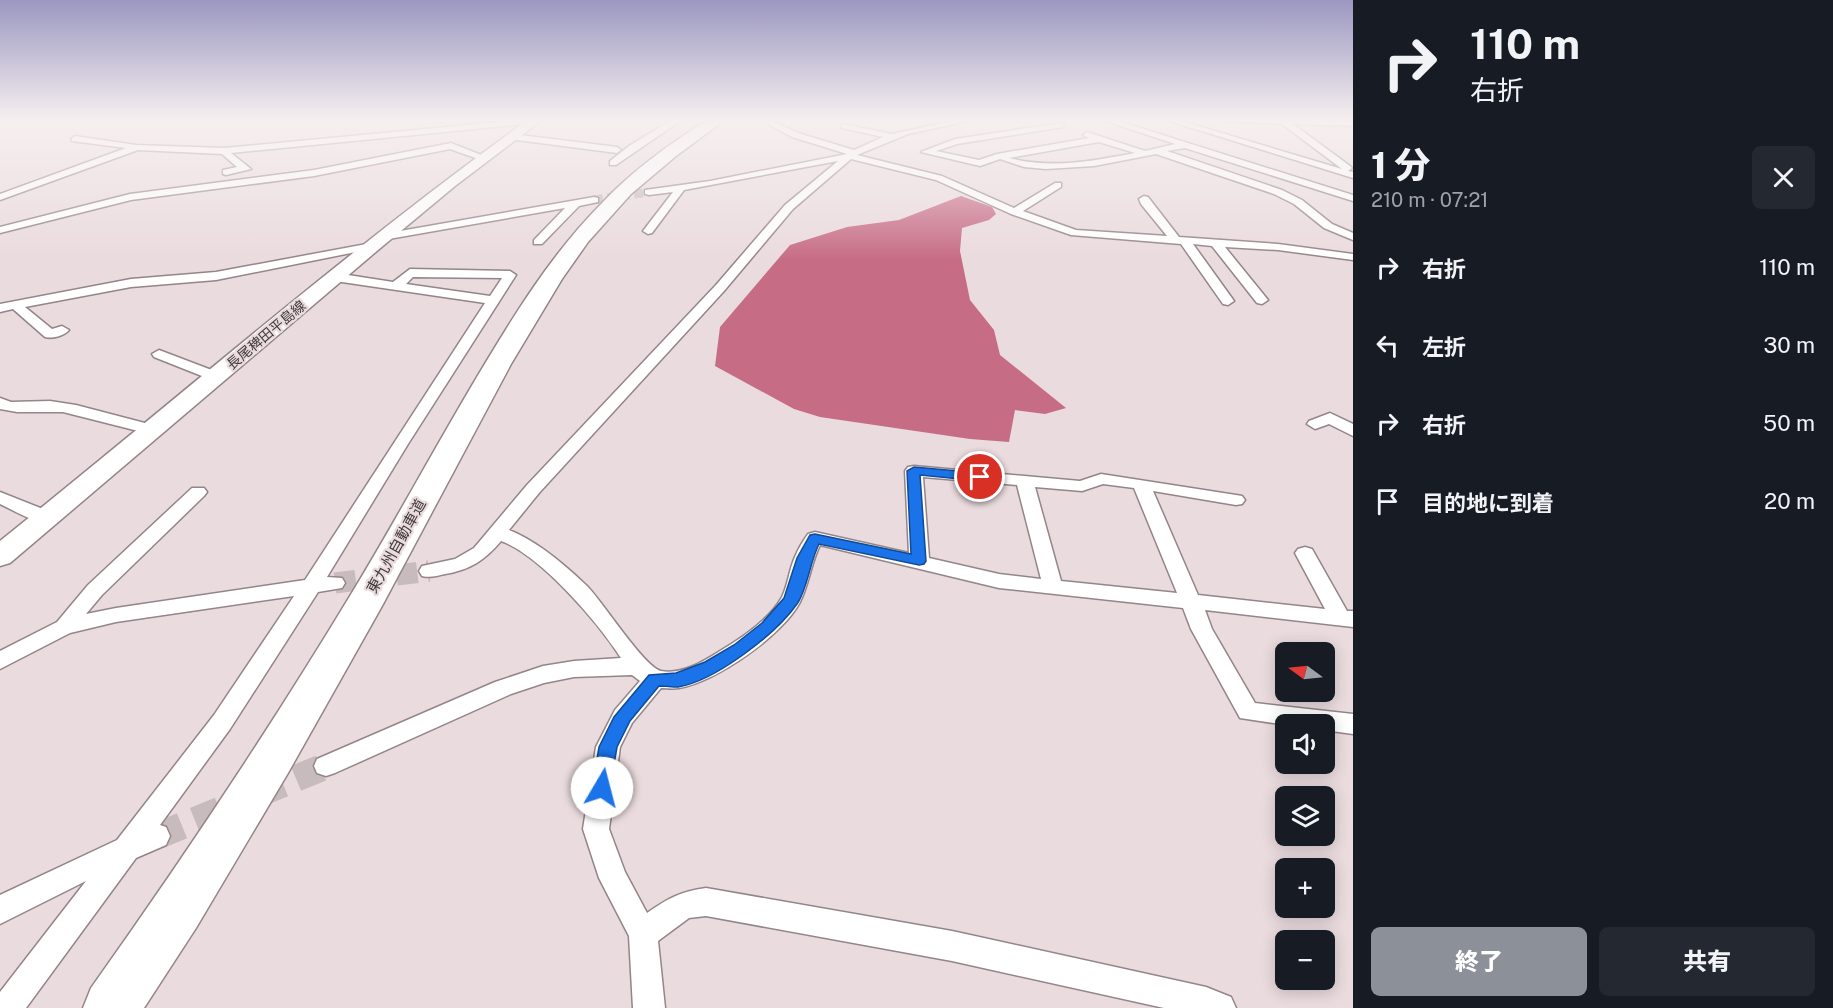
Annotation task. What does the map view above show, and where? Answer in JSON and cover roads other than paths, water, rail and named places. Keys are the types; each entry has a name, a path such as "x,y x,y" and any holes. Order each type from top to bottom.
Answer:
{"highway":[{"name":"東九州自動車道","path":"111,1008 287,734 364,604 518,327 559,266 596,219 654,166"}],"main road":[{"name":"長尾稗田平島線","path":"0,556 154,430 377,241 474,166"}],"street":[{"path":"0,197 84,166"},
{"path":"223,172 246,169 242,166"},
{"path":"0,230 130,197 314,173 349,166"},
{"path":"649,192 710,184 795,166"},
{"path":"429,572 460,565 481,552 533,489 720,288 789,207 838,166"},
{"path":"896,166 939,178 1015,212 1075,233 1314,250 1353,257"},
{"path":"1053,166 1076,166"},
{"path":"1201,166 1278,192 1298,202 1328,226 1353,237"},
{"path":"1252,166 1353,198"},
{"path":"1325,166 1351,174"},
{"path":"1015,212 1058,185"},
{"path":"648,231 681,188"},
{"path":"1143,199 1146,206 1204,268 1228,301"},
{"path":"0,308 131,283 216,276 487,217 594,200"},
{"path":"538,242 577,202"},
{"path":"1309,212 1302,213 1311,223 1353,242"},
{"path":"1215,242 1262,300"},
{"path":"1204,268 1239,271"},
{"path":"8,1008 222,722 510,275 410,273 395,287"},
{"path":"335,277 493,300"},
{"path":"15,305 56,332 34,340"},
{"path":"159,354 217,377"},
{"path":"0,403 7,408 37,405 67,407 154,430"},
{"path":"1315,424 1330,418 1353,430"},
{"path":"919,561 914,471 1083,486 1101,479 1236,500"},
{"path":"1025,481 1053,588"},
{"path":"1141,484 1202,628 1248,711 1353,723"},
{"path":"64,627 94,590 198,492"},
{"path":"0,497 29,512 47,517"},
{"path":"496,532 520,541 580,591 602,615 645,673"},
{"path":"326,766 513,684 574,669 645,673 678,680 711,666 740,649 768,627 791,600 804,558 815,538 999,581 1346,618"},
{"path":"1305,553 1346,618"},
{"path":"0,661 64,627 116,615 335,584"},
{"path":"645,673 608,747 596,829 613,878 643,934 649,1008"},
{"path":"0,910 83,868 157,836"},
{"path":"643,934 683,905 706,902 952,946 1206,1002 1220,1008"}],"tunnel":[{"path":"594,200 649,192"},
{"path":"335,583 429,571"},
{"path":"258,794 326,766"},
{"path":"157,836 233,805"}]}
